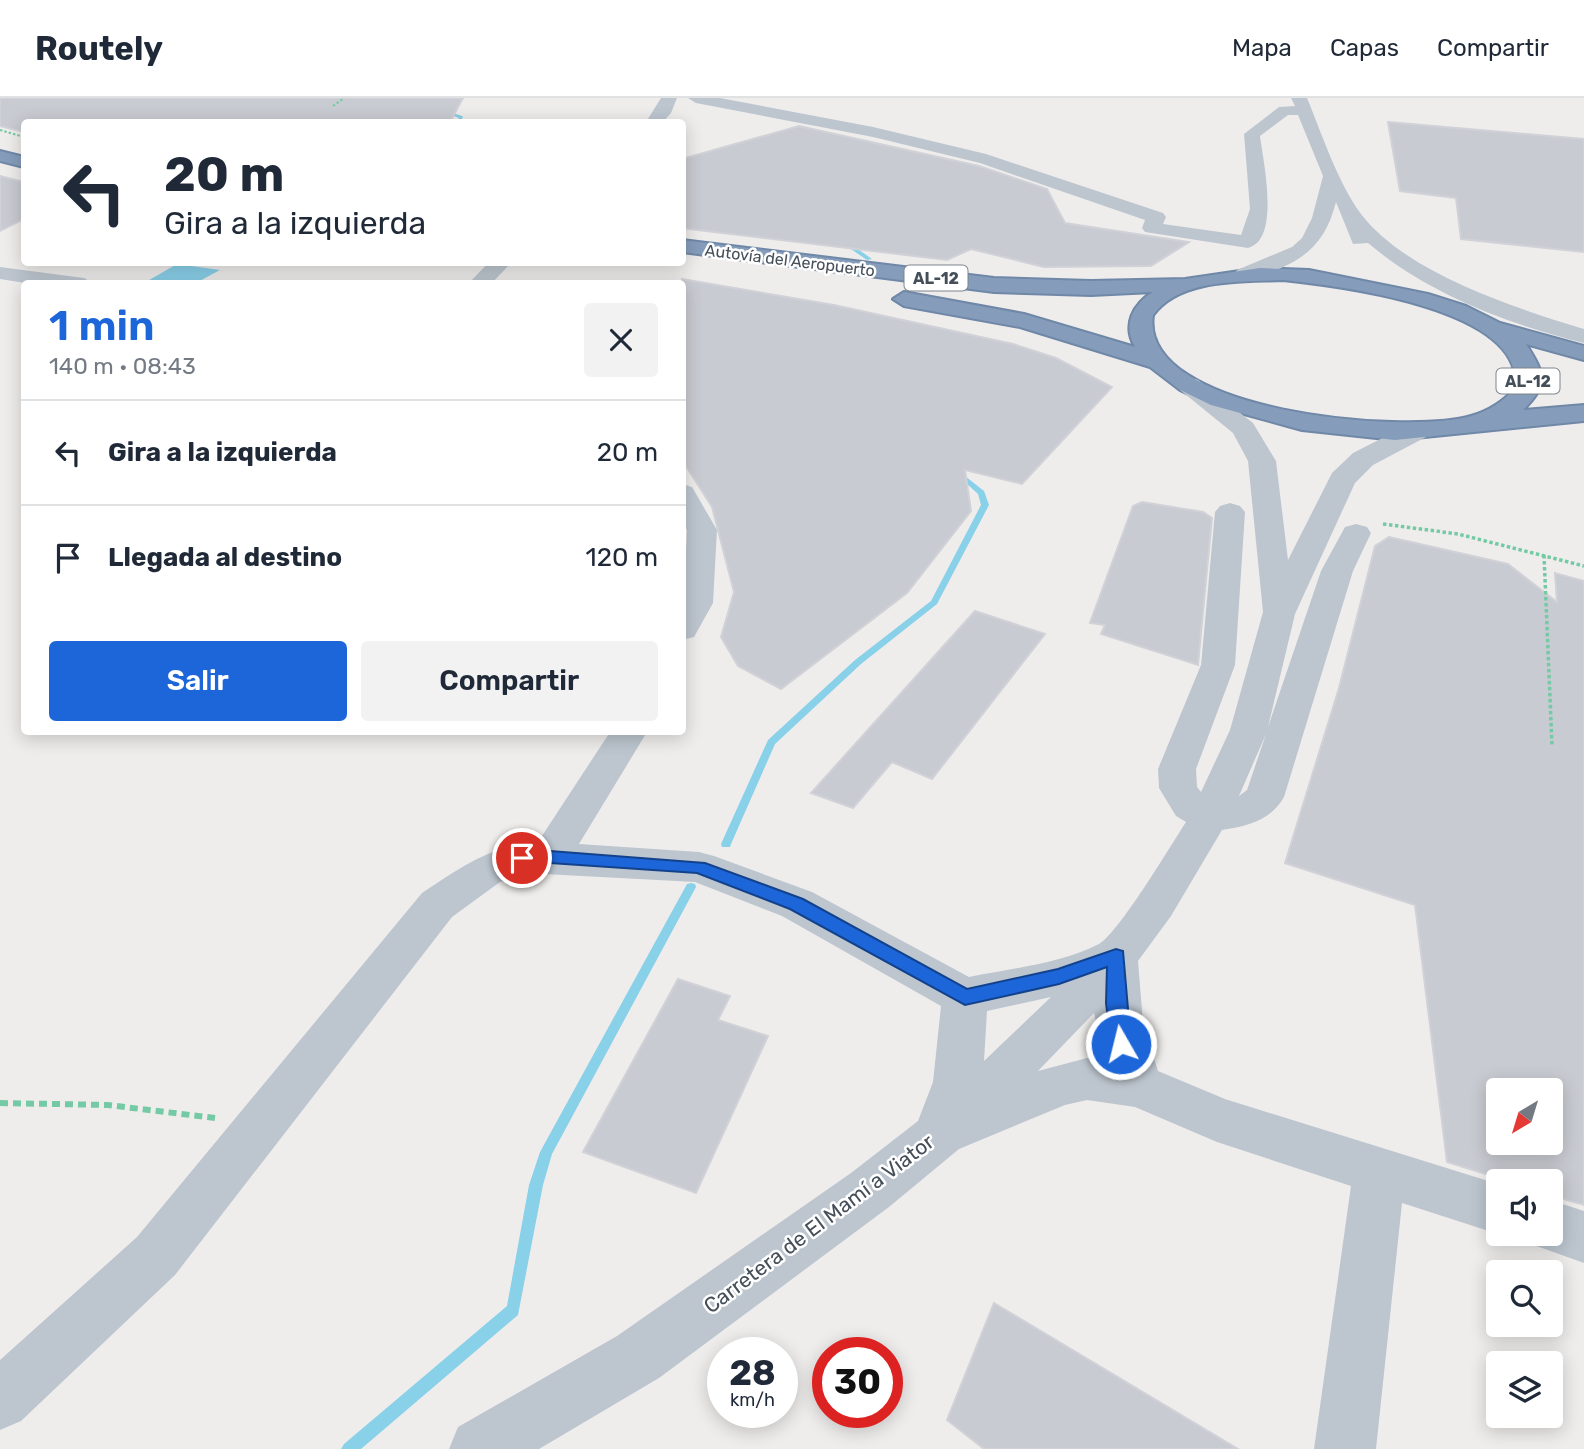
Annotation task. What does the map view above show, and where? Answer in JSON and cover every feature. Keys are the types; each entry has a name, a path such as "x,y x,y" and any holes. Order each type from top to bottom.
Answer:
{"highway":[{"path":"0,144 21,148"},
{"path":"0,156 21,161"},
{"name":"Autovía del Aeropuerto","path":"686,246 994,285 1091,288 1190,284"},
{"name":"Autovía del Aeropuerto","path":"686,266 785,281"},
{"name":"AL-12","path":"1584,353 1488,326 1443,305 1405,292 1338,279 1245,275 1190,284 1165,294 1147,306 1138,322 1139,339 1158,362 1189,385 1236,405 1293,421 1356,430 1417,431 1584,413"},
{"name":"Autovía del Aeropuerto","path":"881,295 1024,321 1158,362"},
{"name":"AL-12","path":"1476,423 1510,409 1528,390 1529,369 1515,347 1488,326"}],"street":[{"path":"657,119 663,113 668,98"},
{"path":"696,98 873,132 986,159 1156,216 1152,228 1248,242 1260,209 1252,134 1285,110 1303,104 1332,176 1353,217 1364,253 1372,262 1443,305"},
{"path":"1245,275 1284,261 1312,240 1321,226 1332,176"},
{"path":"1353,217 1387,251 1439,282 1483,301 1584,336"},
{"path":"482,280 498,266"},
{"path":"0,273 53,280"},
{"path":"1189,385 1244,429 1262,461 1278,614"},
{"path":"1278,614 1342,479 1363,459 1417,431"},
{"path":"686,500 702,530 697,603 686,624"},
{"path":"1230,512 1218,665 1177,769 1178,788 1190,806 1209,818 1243,813 1264,797 1336,571 1356,533"},
{"name":"Carretera de El Mamí a Viator","path":"480,1449 638,1357 870,1190 938,1136 1044,1035 1116,956 1156,904 1209,818 1249,730 1278,614"},
{"path":"550,857 626,735"},
{"path":"0,1400 156,1256 436,905 485,871 522,858 550,857 699,867 796,904 965,997 1059,976 1116,956 1115,1003 1121,1044 1140,1086"},
{"path":"938,1136 958,1082 963,1052 965,997"},
{"path":"938,1136 1059,1085 1087,1079 1140,1086 1217,1119 1486,1205"},
{"path":"1345,1449 1379,1171"},
{"path":"1563,1230 1584,1237"}],"path":[{"path":"333,106 344,98"},
{"path":"0,130 21,135"},
{"path":"1356,533 1376,524 1404,525 1584,566"},
{"path":"1544,555 1552,745"},
{"path":"0,1103 31,1101 164,1110 258,1125"}],"water":[{"path":"174,266 220,270 202,280 149,280"}],"building":[{"path":"0,98 463,98 452,119 21,119 21,131 0,126"},
{"path":"1388,122 1584,139 1584,252 1461,239 1456,198 1400,191"},
{"path":"799,126 979,166 1047,189 1065,223 1189,242 1151,266 1044,267 971,249 947,260 686,228 686,158"},
{"path":"0,176 21,181 21,220 0,231"},
{"path":"682,279 834,305 1013,344 1056,358 1112,387 1022,484 965,470 971,511 907,593 781,689 738,666 721,637 734,592 712,507 686,466 686,280"},
{"path":"1142,502 1203,512 1212,518 1198,665 1101,634 1105,625 1090,623 1133,506"},
{"path":"1389,537 1508,564 1557,602 1555,573 1584,581 1584,1205 1563,1199 1563,1169 1486,1169 1486,1174 1447,1162 1415,905 1285,863 1339,688 1375,546"},
{"path":"975,611 1045,634 932,779 892,762 853,808 811,793"},
{"path":"678,979 730,996 718,1020 768,1036 696,1193 583,1152"},
{"path":"994,1303 1238,1449 984,1449 947,1420"}],"waterway":[{"path":"444,111 461,117 460,119"},
{"path":"847,244 869,259"},
{"path":"726,844 771,742 858,662 934,602 985,505 981,493 956,471"},
{"path":"349,1449 513,1310 536,1185 546,1152 691,887"}],"route":[{"path":"522,858 550,857 699,867 796,904 965,997 1059,976 1116,956 1115,1003 1121,1044"}]}
